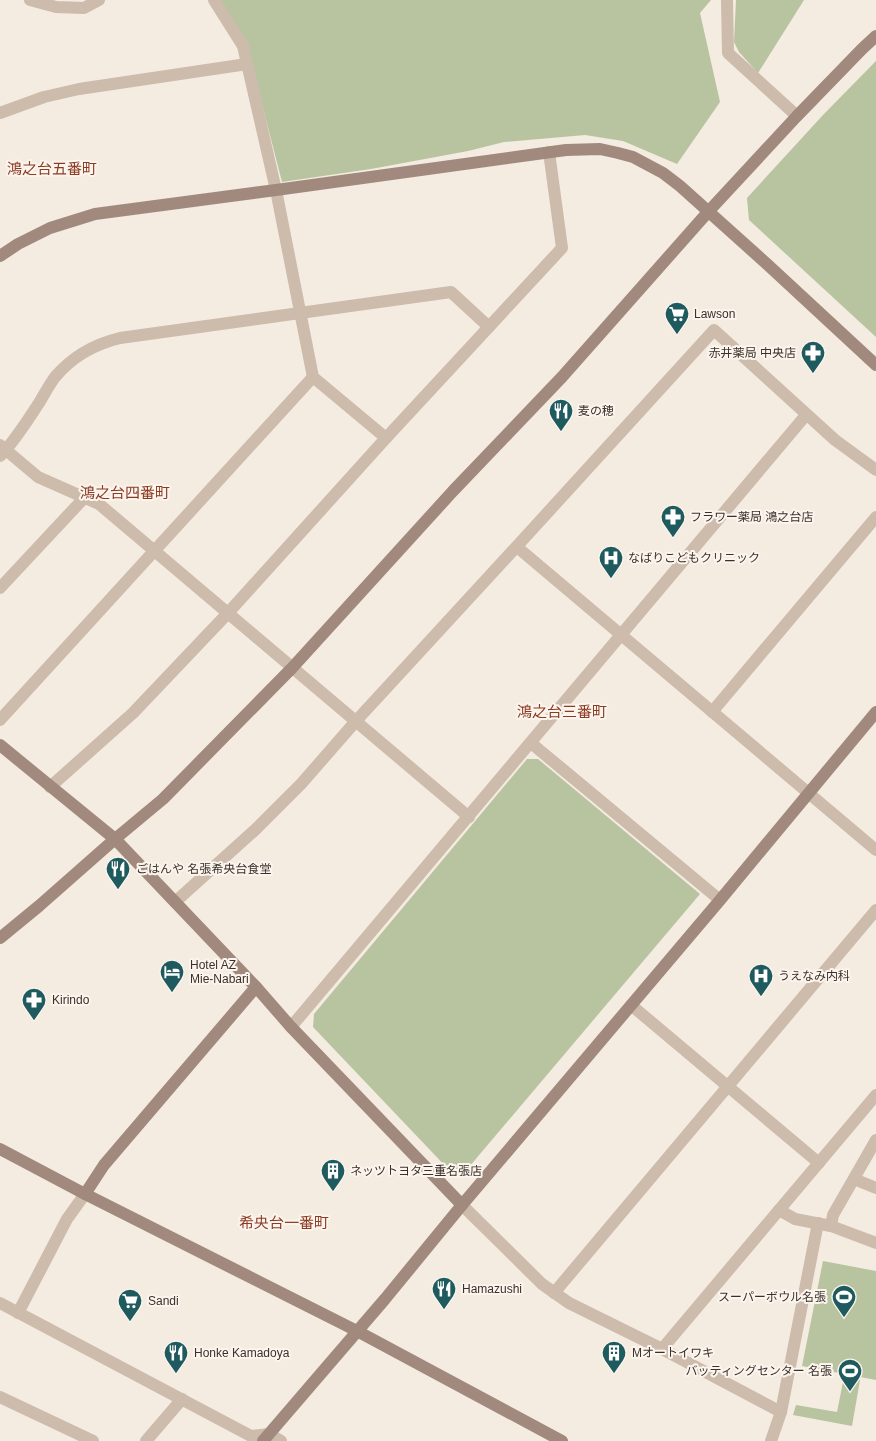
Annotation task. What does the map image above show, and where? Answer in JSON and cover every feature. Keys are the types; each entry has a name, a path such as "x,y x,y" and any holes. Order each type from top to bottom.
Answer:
{"street":[{"path":"30,0 56,7 84,8 99,0"},
{"path":"214,0 243,46 276,190 313,377 386,438"},
{"path":"727,0 728,53 797,116"},
{"path":"0,938 40,906 163,799 292,668 452,491 562,377 708,212 797,116 876,36"},
{"path":"0,113 44,97 79,89 247,64"},
{"path":"0,256 18,244 50,228 95,214 549,152 600,149 633,158 663,172 876,365"},
{"path":"50,787 133,714 228,614 386,438 562,248 549,152"},
{"path":"469,817 99,504 38,477 2,450 35,409 55,378 75,358 97,345 120,338 451,292 489,326"},
{"path":"175,902 256,829 300,784 714,330 835,440 876,470"},
{"path":"0,720 313,377"},
{"path":"291,1027 806,414"},
{"path":"0,588 85,497"},
{"path":"712,712 876,517"},
{"path":"517,547 620,636 876,850"},
{"path":"266,1438 385,1299 876,712"},
{"path":"531,742 720,900"},
{"path":"0,745 115,839 256,987 291,1027 462,1205 542,1284 569,1303 662,1349 781,1412"},
{"path":"554,1293 876,910"},
{"path":"18,1312 66,1219 104,1165 256,987"},
{"path":"631,1005 819,1163"},
{"path":"662,1349 876,1095"},
{"path":"831,1226 833,1215 876,1140"},
{"path":"0,1149 357,1331 562,1441"},
{"path":"854,1179 876,1188"},
{"path":"779,1210 795,1219 831,1226 876,1243"},
{"path":"771,1441 781,1412 818,1223"},
{"path":"0,1303 251,1436 281,1441"},
{"path":"0,1397 93,1441"},
{"path":"146,1441 182,1399"}],"green space":[{"path":"219,0 711,0 700,13 720,102 677,164 623,141 585,135 504,142 468,151 371,169 282,182 246,42"},
{"path":"736,0 804,0 758,73 739,52 734,42"},
{"path":"876,61 876,337 749,220 747,198 823,115"},
{"path":"527,759 538,759 700,894 469,1167 450,1171 313,1027 314,1014"},
{"name":"スーパーボウル名張","path":"823,1261 876,1271 876,1380 802,1366"},
{"name":"バッティングセンター 名張","path":"844,1377 860,1380 852,1426 793,1415 796,1405 837,1412"}],"place":[{"name":"Lawson","path":"677,335"},
{"name":"赤井薬局 中央店","path":"813,374"},
{"name":"麦の穂","path":"561,432"},
{"name":"フラワー薬局 鴻之台店","path":"673,538"},
{"name":"なばりこどもクリニック","path":"611,579"},
{"name":"ごはんや 名張希央台食堂","path":"118,890"},
{"name":"Hotel AZ Mie-Nabari","path":"172,993"},
{"name":"うえなみ内科","path":"761,997"},
{"name":"Kirindo","path":"34,1021"},
{"name":"ネッツトヨタ三重名張店","path":"333,1192"},
{"name":"Hamazushi","path":"444,1310"},
{"name":"スーパーボウル名張","path":"844,1318"},
{"name":"Sandi","path":"130,1322"},
{"name":"Honke Kamadoya","path":"176,1374"},
{"name":"Mオートイワキ","path":"614,1374"},
{"name":"バッティングセンター 名張","path":"850,1392"}],"district":[{"name":"鴻之台五番町","path":"52,169"},
{"name":"鴻之台四番町","path":"125,493"},
{"name":"鴻之台三番町","path":"562,712"},
{"name":"希央台一番町","path":"284,1223"}]}
